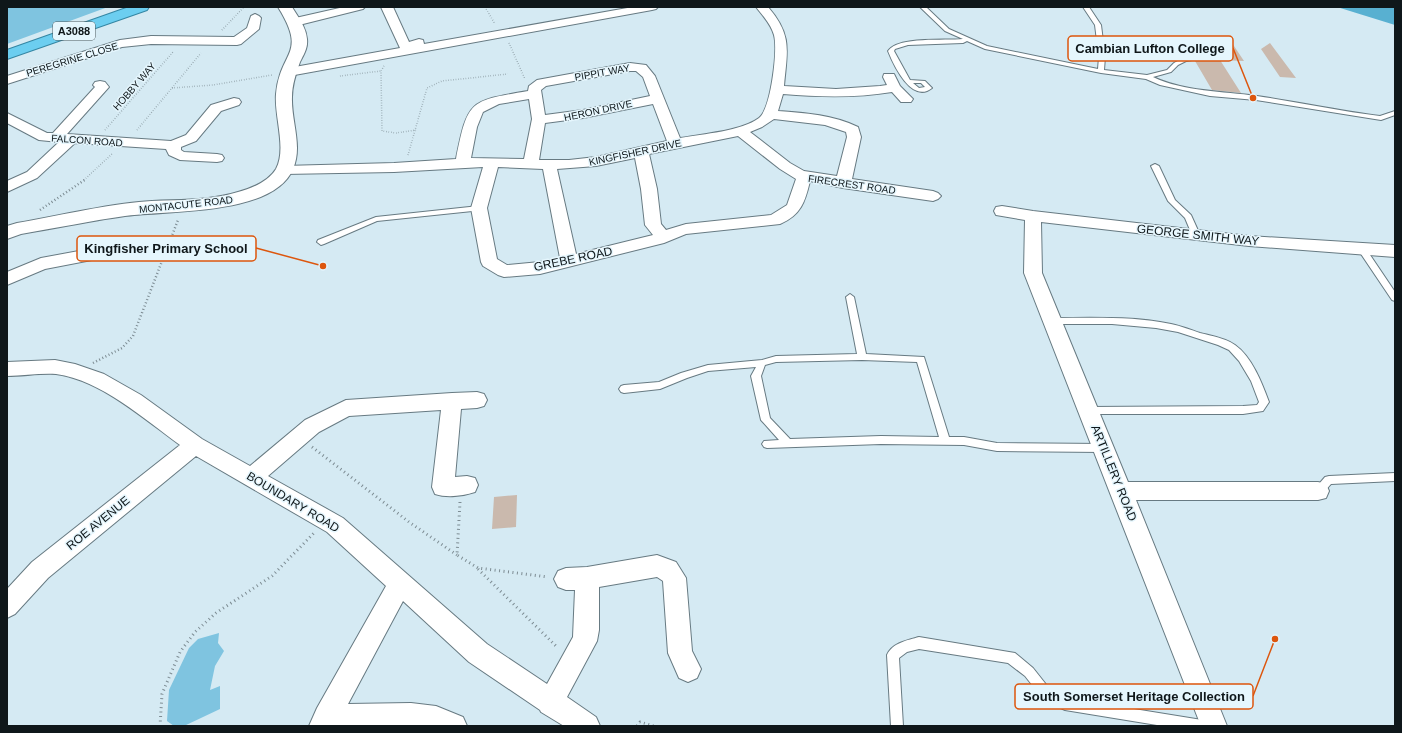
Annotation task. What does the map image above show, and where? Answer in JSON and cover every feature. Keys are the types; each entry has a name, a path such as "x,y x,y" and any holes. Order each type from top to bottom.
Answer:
{"highway":[{"name":"A3088","path":"7,56 142,7"}],"street":[{"path":"284,170 287,160 288,144 284,99 285,84 300,46 295,22 285,7"},
{"path":"295,22 342,9 359,7"},
{"path":"387,7 405,46"},
{"path":"289,72 652,7"},
{"path":"762,7 774,21 780,32 782,45 775,102 770,114 836,123 847,126 853,130 854,137 843,182"},
{"path":"239,56 237,41 253,29 255,18"},
{"name":"PEREGRINE CLOSE","path":"7,80 112,47 137,47 184,40 237,41"},
{"path":"354,57 419,43"},
{"name":"PIPPIT WAY","path":"534,92 542,83 640,66 649,76 674,143"},
{"path":"777,89 812,92 874,92 892,83 906,99"},
{"path":"56,138 77,106 102,87 100,85"},
{"path":"463,162 470,127 478,109 490,103 534,92 539,120 530,164"},
{"name":"HERON DRIVE","path":"539,120 560,118 622,104 657,99"},
{"name":"FALCON ROAD","path":"7,117 13,127 44,137 172,145 191,138 216,108 234,102"},
{"name":"KINGFISHER DRIVE","path":"284,170 433,166 463,162 530,164 585,163 641,153 674,143 727,134 763,121 770,114"},
{"name":"FIRECREST ROAD","path":"739,130 785,166 804,177 932,196"},
{"path":"7,187 32,175 71,139"},
{"path":"172,145 174,152 180,156 217,158"},
{"path":"641,153 649,189 653,225 671,235"},
{"name":"GREBE ROAD","path":"492,163 479,208 488,262 504,271 540,268 569,262 671,235 766,221 781,217 794,208 804,177"},
{"path":"549,164 569,262"},
{"name":"MONTACUTE ROAD","path":"12,231 139,208 228,201 258,191 278,178 284,170"},
{"name":"GEORGE SMITH WAY","path":"1002,211 1249,242 1395,251"},
{"name":"ARTILLERY ROAD","path":"1033,216 1033,273 1214,726"},
{"path":"7,279 41,264 122,249"},
{"name":"BOUNDARY ROAD","path":"7,369 55,368 75,371 97,379 134,401 194,445 335,525 478,653 550,703 587,726"},
{"path":"251,477 312,426 346,408 477,400"},
{"path":"452,402 443,487 464,485"},
{"name":"ROE AVENUE","path":"7,606 40,570 194,445"},
{"path":"1121,491 1318,491"},
{"path":"550,703 574,664 585,641 587,630 576,578 657,566 668,570 674,578 680,652 688,669"},
{"path":"324,722 400,583"},
{"path":"324,722 411,716 436,719 454,726"}],"lane":[{"path":"924,7 947,30 985,47 1100,71 1147,77 1162,84 1210,94 1256,98 1380,118 1395,113"},
{"path":"1086,7 1098,25 1102,57 1100,71"},
{"path":"909,82 893,56 891,51 893,48 907,44 963,42 968,39"},
{"path":"1147,77 1169,71 1176,64 1185,59 1196,58"},
{"path":"1155,166 1172,201 1188,217 1196,235"},
{"path":"321,242 353,227 376,219 479,208"},
{"path":"1361,248 1395,298"},
{"path":"850,297 862,357"},
{"path":"1053,321 1144,323 1173,327 1217,341 1231,348 1240,356 1262,393 1264,402 1260,408 1243,410 1089,411"},
{"path":"624,389 660,385 684,374 708,368 762,363 776,359 862,357 921,359 945,441"},
{"path":"762,363 756,376 766,420 788,444"},
{"path":"767,444 881,440 964,441 997,447 1104,448"},
{"path":"1318,491 1329,480 1395,477"},
{"path":"897,726 893,655 904,647 919,643 1011,657 1029,672 1048,696 1065,704 1202,726"}],"path":[{"path":"12,231 28,218 85,179 126,142 144,123 171,88 211,41 244,7"},
{"path":"485,7 502,33 529,86 534,92"},
{"name":"HOBBY WAY","path":"95,140 184,40"},
{"path":"381,71 383,103 382,131 396,133 416,130"},
{"path":"171,88 213,85 289,72"},
{"path":"404,167 427,88 442,81 508,74"},
{"path":"75,371 122,348 133,336 178,219"},
{"path":"298,437 409,522 478,568 574,664"},
{"path":"457,555 464,485"},
{"path":"160,726 162,694 180,652 195,632 216,613 272,576 327,520"},
{"path":"478,568 576,578"},
{"path":"637,726 640,722 654,726"}],"shaded area":[{"path":"7,7 108,7 7,44"},
{"path":"1337,7 1395,7 1395,25"},
{"path":"219,633 218,643 224,651 215,666 210,690 220,686 220,709 184,726 174,726 167,721 169,690 189,648 198,639"}],"building":[{"path":"1176,37 1230,40 1244,61 1220,60 1241,93 1212,90 1195,61 1199,60 1199,56 1192,55 1189,50 1183,50"},
{"path":"1270,43 1296,78 1280,77 1261,49"},
{"path":"517,495 516,527 492,529 494,497"}],"place":[{"name":"Cambian Lufton College","path":"1253,98"},
{"name":"Kingfisher Primary School","path":"323,266"},
{"name":"South Somerset Heritage Collection","path":"1275,639"}]}
